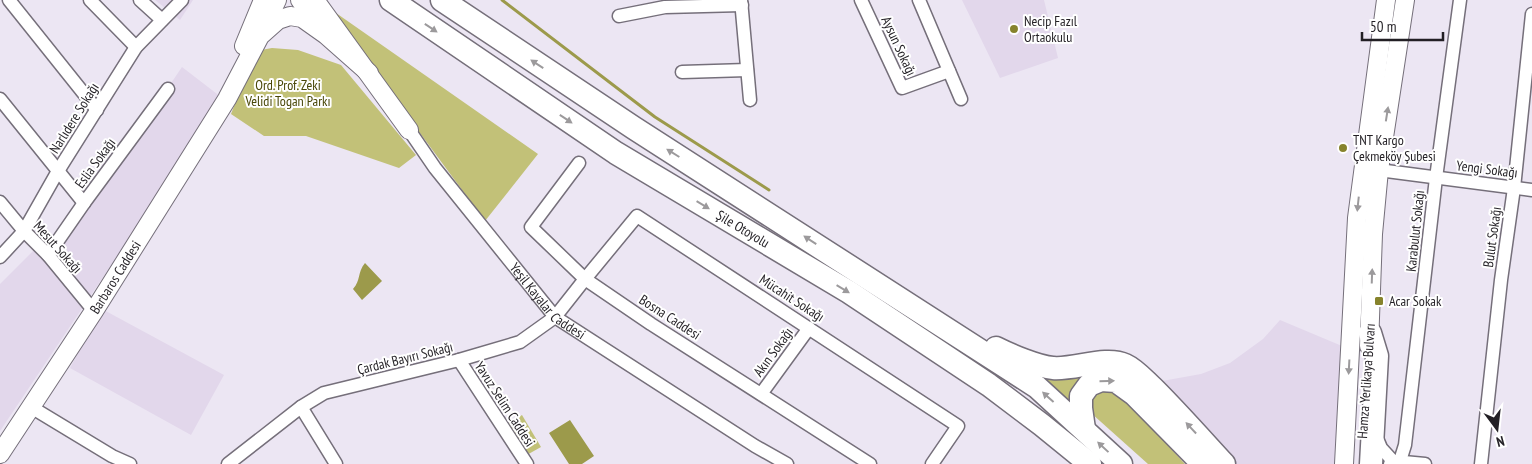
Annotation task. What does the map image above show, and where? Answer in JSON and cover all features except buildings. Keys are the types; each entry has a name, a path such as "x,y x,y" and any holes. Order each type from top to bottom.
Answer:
{"highway":[{"name":"Şile Otoyolu","path":"392,0 616,153 849,292 989,386 1042,424 1090,464"},
{"name":"Şile Otoyolu","path":"442,0 634,128 1037,387 1121,464"},
{"path":"911,305 1012,356 1052,368 1076,367 1102,362 1124,364 1140,375 1167,402 1224,464"},
{"path":"1370,333 1377,356 1371,464"},
{"path":"1084,429 1080,408 1081,396 1088,385 1101,380 1116,380 1134,394 1203,464"},
{"path":"1042,424 1078,464"}],"street":[{"path":"9,0 97,110"},
{"path":"90,0 136,47"},
{"path":"140,0 162,20"},
{"name":"Narlıdere Sokağı","path":"0,257 24,231 58,171 136,47 182,0"},
{"path":"227,99 230,80 263,0"},
{"name":"Barbaros Caddesi","path":"0,454 94,311 227,99 277,0"},
{"path":"300,0 327,27"},
{"path":"309,0 327,27"},
{"path":"315,0 327,27"},
{"name":"Aysun Sokağı","path":"861,0 902,88 949,71"},
{"path":"920,0 961,99"},
{"name":"Hamza Yerlikaya Bulvarı","path":"1360,464 1370,333 1374,234 1370,169 1386,0"},
{"name":"Hamza Yerlikaya Bulvarı","path":"1344,464 1357,218 1370,169 1405,0"},
{"name":"Karabulut Sokağı","path":"1395,463 1405,444 1436,178 1460,0"},
{"path":"619,16 663,2 742,2 750,100"},
{"name":"Bulut Sokağı","path":"1481,464 1501,280 1514,188 1532,14"},
{"path":"260,36 278,20 290,16 302,18 327,27"},
{"name":"Yeşil Kayalar Caddesi","path":"327,27 369,73 435,168 555,317 755,446 787,464"},
{"path":"682,72 747,70"},
{"name":"Eslia Sokağı","path":"48,255 168,89"},
{"path":"0,99 84,203"},
{"name":"Bosna Caddesi","path":"579,163 531,227 585,279 870,464"},
{"name":"Yengi Sokağı","path":"1370,169 1532,190"},
{"name":"Mesut Sokağı","path":"0,202 24,231 48,255 94,311"},
{"name":"Mücahit Sokağı","path":"585,279 638,216 958,426 932,464"},
{"name":"Çardak Bayırı Sokağı","path":"228,464 301,407 324,393 459,360 520,342 555,317 585,279"},
{"name":"Akın Sokağı","path":"760,394 809,328"},
{"name":"Yavuz Selim Caddesi","path":"459,360 527,464"},
{"path":"301,407 336,464"},
{"path":"31,408 112,456 130,464"},
{"path":"1373,421 1381,448 1395,463 1425,464"}],"shaded area":[{"path":"155,0 193,0 180,20"},
{"name":"Necip Fazıl Ortaokulu","path":"962,0 1044,0 1058,58 1000,78"},
{"path":"182,67 221,97 0,431 0,284 34,250 56,252"},
{"path":"365,263 382,281 362,300 353,289"},
{"path":"102,309 224,375 191,435 70,368"},
{"path":"1280,320 1342,346 1335,464 1233,464 1162,381 1201,374 1230,363 1263,339"},
{"path":"570,420 594,456 582,464 569,464 549,433"}],"green space":[{"name":"Ord. Prof. Zeki Velidi Togan Parkı","path":"326,6 538,154 485,221"},
{"name":"Ord. Prof. Zeki Velidi Togan Parkı","path":"272,48 298,50 341,65 416,155 399,168 306,136 264,136 231,114 253,58 261,50"},
{"path":"1032,372 1082,378 1073,405"},
{"path":"1100,389 1119,392 1185,464 1148,464 1091,413 1093,399"},
{"path":"522,415 541,447 525,456 507,424"}],"waterway":[{"path":"502,0 655,117 769,190"}],"place":[{"name":"Necip Fazıl Ortaokulu","path":"1014,29"},
{"name":"TNT Kargo Çekmeköy Şubesi","path":"1343,148"},
{"name":"Acar Sokak","path":"1379,301"}]}
